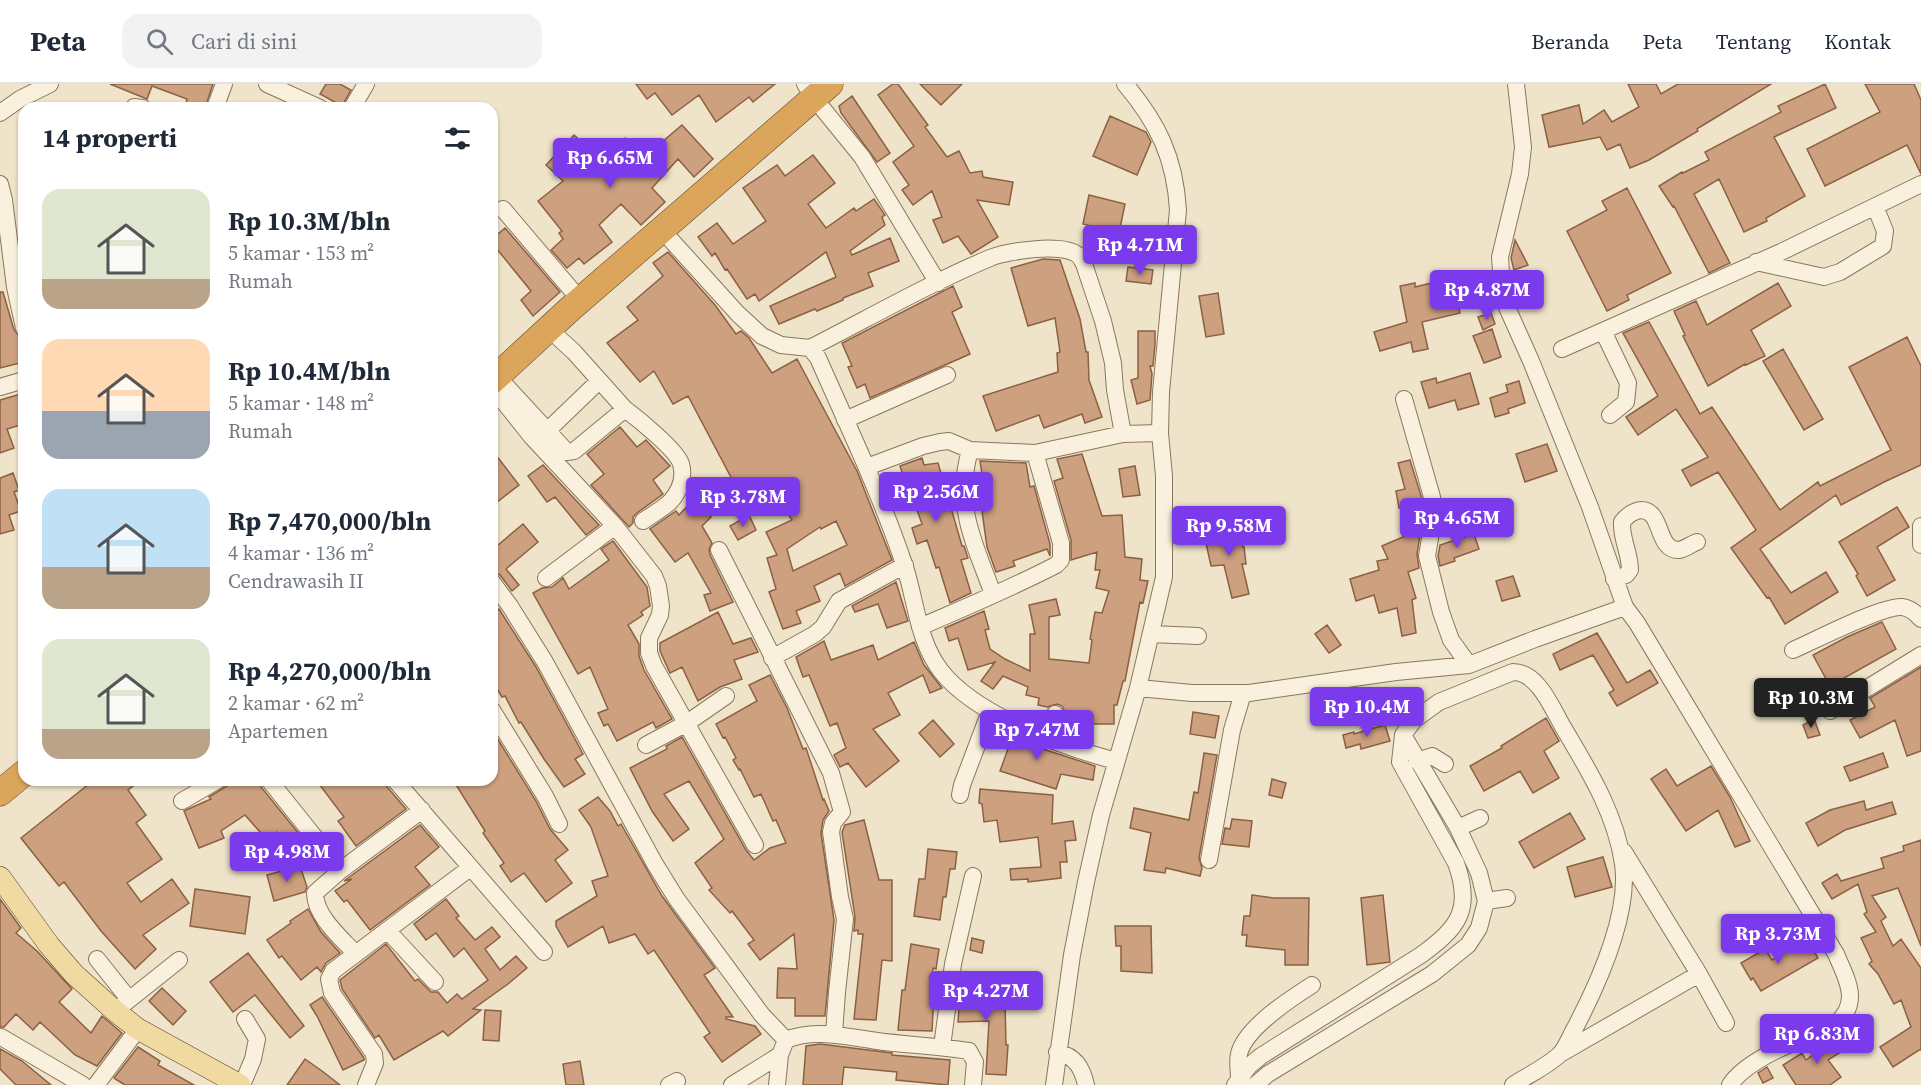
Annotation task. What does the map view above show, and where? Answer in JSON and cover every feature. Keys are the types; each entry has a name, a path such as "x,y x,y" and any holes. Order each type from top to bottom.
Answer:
{"highway":[{"path":"498,377 549,328 662,230 817,89"},
{"path":"0,793 18,778"}],"main road":[{"path":"0,878 74,974 122,1005 138,1029 241,1085"}],"street":[{"path":"0,113 20,99 51,84"},
{"path":"217,102 224,84"},
{"path":"267,84 307,102"},
{"path":"356,102 366,84"},
{"path":"1054,1085 1057,1052 1086,882 1101,815 1138,688 1164,577 1161,392 1178,210 1177,186 1158,129 1144,106 1125,84"},
{"path":"1516,84 1523,147 1520,174 1500,257 1506,305 1590,507 1625,607 1637,623 1836,954 1846,976 1850,994 1851,1006 1836,1024 1756,1061 1730,1085"},
{"path":"817,89 862,157 938,283"},
{"path":"0,184 18,301"},
{"path":"1562,349 1756,262 1921,184"},
{"path":"1756,262 1824,277 1840,272 1883,246 1885,231 1875,206"},
{"path":"503,209 581,301"},
{"path":"662,230 738,314 762,336 781,345 810,348 990,259 1023,249 1068,250 1079,256 1084,264 1103,321 1113,363 1114,390 1123,434"},
{"path":"549,328 625,409 648,426 681,462 683,476 680,488 670,502 643,521"},
{"path":"1603,332 1628,383 1626,402 1610,415"},
{"path":"810,348 818,358 867,466 905,565 920,627 940,670 959,689 990,711 1049,740 1116,762"},
{"path":"845,420 947,375"},
{"path":"547,431 599,381"},
{"path":"0,387 18,382"},
{"path":"498,385 567,452 572,453 625,409"},
{"path":"498,387 531,436 615,526 648,566 658,586 660,615 649,638 649,653 654,666 755,845"},
{"path":"1404,399 1432,497 1434,515 1427,556 1441,612 1451,640 1469,665"},
{"path":"867,466 940,442 949,441 970,450 1035,453 1123,434 1160,433"},
{"path":"970,450 965,469 965,513 993,594"},
{"path":"920,627 1008,589 1060,562 1063,556 1061,543 1035,453"},
{"path":"1614,579 1626,575 1630,570 1622,530 1622,522 1630,513 1649,512 1659,533 1674,549 1681,550 1696,542"},
{"path":"546,578 615,526"},
{"path":"1921,526 1921,545"},
{"path":"718,550 831,773 842,812 832,823 831,832 845,919 834,1034"},
{"path":"772,658 815,634 823,627 839,601 905,565"},
{"path":"498,590 544,662 676,898 762,1015 783,1048 777,1085"},
{"path":"1138,688 1192,693 1243,693 1396,672 1469,665 1625,607"},
{"path":"1793,650 1884,610 1901,607 1912,610 1921,619"},
{"path":"1151,634 1198,636"},
{"path":"1830,711 1921,655"},
{"path":"1240,1083 1249,1066 1272,1048 1422,955 1453,929 1462,904 1462,879 1456,863 1400,762 1403,735 1414,720 1439,702 1514,672 1521,672 1544,694 1577,750 1603,800 1619,844 1623,865 1623,887 1616,925 1599,980 1560,1054"},
{"path":"1209,860 1232,730 1243,693"},
{"path":"646,745 687,723 726,696"},
{"path":"960,795 990,711"},
{"path":"1049,740 1055,714"},
{"path":"498,720 545,796 559,824"},
{"path":"1255,1085 1268,1074 1432,974 1468,945 1479,928 1486,901 1479,873 1458,828 1403,735"},
{"path":"1417,761 1432,756 1445,764"},
{"path":"182,801 208,786"},
{"path":"273,786 341,870"},
{"path":"401,786 544,952"},
{"path":"356,954 324,917 315,902 315,892 423,810"},
{"path":"1458,828 1480,819"},
{"path":"1619,844 1700,974 1726,1023"},
{"path":"366,1085 375,1063 374,1054 332,993 329,979 337,966 470,868"},
{"path":"1462,879 1479,873"},
{"path":"942,1047 953,964 973,876"},
{"path":"1486,901 1507,898"},
{"path":"387,930 435,982"},
{"path":"1422,955 1432,974"},
{"path":"96,959 122,1005 179,960"},
{"path":"1513,1085 1560,1054 1700,974"},
{"path":"1240,1083 1238,1056 1242,1044 1285,1002 1312,985"},
{"path":"1584,1011 1600,1033"},
{"path":"241,1085 253,1059 257,1039 245,1018"},
{"path":"96,1085 138,1029"},
{"path":"732,1085 798,1036 834,1034 969,1051 975,1062 974,1085"},
{"path":"1,1037 83,1085"},
{"path":"1057,1052 1068,1054 1081,1067 1086,1085"}],"building":[{"path":"110,84 213,84 207,102 186,102 187,99 152,86 147,99"},
{"path":"326,84 340,84 351,90 344,102 335,102 320,94"},
{"path":"636,84 775,84 753,102 749,97 716,122 699,95 672,115 655,93 647,99"},
{"path":"893,84 898,84 928,125 925,127 947,157 959,151 970,173 982,171 983,177 1013,182 1009,205 977,200 998,237 971,254 958,236 943,243 933,220 942,217 932,191 913,205 902,190 909,185 893,162 914,146 878,95"},
{"path":"920,84 962,84 941,105"},
{"path":"1628,84 1656,84 1661,94 1678,84 1771,84 1700,127 1698,131 1649,160 1630,168 1620,144 1607,150 1600,137 1549,147 1542,115 1579,105 1583,124 1604,110 1612,122 1639,107"},
{"path":"1825,84 1836,108 1774,137 1805,196 1766,218 1767,221 1744,232 1719,179 1694,194 1730,263 1709,273 1674,206 1659,186 1682,172 1709,160 1705,152 1781,112 1778,106"},
{"path":"1865,84 1914,84 1921,100 1921,174 1907,145 1825,186 1807,149 1880,112"},
{"path":"852,96 890,153 877,162 841,113 839,106"},
{"path":"1110,116 1146,132 1151,142 1137,175 1093,156"},
{"path":"682,125 713,159 694,177 678,159 652,188 665,202 641,225 621,204 599,225 612,242 584,264 579,258 567,268 551,250 563,239 559,233 562,231 538,201 563,181 546,165 574,135 602,160 625,138 649,163 666,145 662,142"},
{"path":"813,155 835,183 808,204 826,228 854,208 856,211 874,199 885,215 882,217 885,225 850,251 852,255 890,238 899,261 868,273 873,286 817,311 815,309 779,324 770,306 836,277 826,252 759,301 755,294 747,299 715,253 712,256 698,237 717,223 733,244 766,221 743,188 777,165 785,176"},
{"path":"1627,188 1671,273 1627,295 1629,300 1607,311 1567,231 1607,210 1602,201"},
{"path":"1089,195 1125,204 1119,233 1083,224"},
{"path":"505,228 560,292 533,316 521,300 531,291 498,250 498,234"},
{"path":"1515,240 1528,265 1514,270 1511,258"},
{"path":"668,252 715,305 736,334 741,331 749,338 772,373 797,359 857,471 892,560 845,586 840,573 814,586 820,601 796,611 801,623 783,629 769,592 776,589 767,558 777,555 766,532 792,520 778,500 751,515 688,396 673,404 654,371 640,382 607,343 638,320 627,307 663,276 653,263","holes":["836,521 847,545 793,571 787,549 820,527 821,529"]},
{"path":"1043,259 1060,260 1080,319 1086,352 1088,352 1089,380 1102,417 1085,423 1082,414 1044,428 1039,415 996,431 983,396 1058,372 1057,353 1060,352 1055,318 1028,326 1011,268"},
{"path":"1128,267 1153,270 1151,284 1126,281"},
{"path":"1452,278 1460,313 1422,322 1428,349 1413,352 1411,342 1380,351 1374,332 1407,322 1400,286 1415,283 1415,287"},
{"path":"1778,283 1791,306 1751,330 1765,356 1745,364 1708,386 1683,336 1685,335 1674,311 1696,301 1707,325"},
{"path":"953,286 962,307 952,312 970,354 870,398 865,384 857,388 848,367 852,366 842,343"},
{"path":"0,292 3,292 14,330 18,335 18,364 0,368"},
{"path":"1218,293 1224,334 1206,337 1199,296"},
{"path":"1491,313 1495,324 1483,330 1478,317"},
{"path":"1649,322 1700,414 1712,407 1780,510 1818,482 1820,486 1891,450 1849,367 1907,337 1921,366 1921,465 1841,505 1836,495 1760,549 1791,593 1826,572 1838,592 1785,624 1769,597 1767,598 1731,548 1756,530 1718,472 1691,486 1682,470 1708,457 1676,409 1638,435 1626,417 1658,396 1623,333"},
{"path":"1492,329 1501,357 1484,363 1473,336"},
{"path":"1138,331 1155,331 1155,344 1153,366 1150,366 1152,374 1150,400 1137,404 1131,380 1138,378"},
{"path":"1783,349 1823,419 1804,430 1763,361"},
{"path":"1470,373 1479,404 1458,410 1455,400 1429,408 1421,382 1436,378 1437,383"},
{"path":"1519,381 1525,403 1508,409 1509,413 1495,417 1490,398 1508,392 1506,385"},
{"path":"18,395 18,426 7,429 14,448 0,453 0,400"},
{"path":"620,427 637,447 646,440 670,466 653,480 663,494 637,513 629,527 591,485 604,474 587,454"},
{"path":"1547,444 1557,471 1525,482 1516,454"},
{"path":"1082,454 1102,516 1122,515 1125,557 1142,559 1140,580 1148,581 1143,603 1140,602 1125,681 1123,681 1117,705 1114,705 1114,724 1065,720 1062,706 1038,705 1039,698 1026,695 1028,687 1003,676 993,689 981,681 995,662 968,670 958,638 949,641 945,628 984,611 989,629 985,630 990,649 1030,671 1030,634 1035,634 1029,605 1056,599 1060,615 1049,617 1049,659 1089,663 1092,640 1090,639 1095,612 1102,613 1109,591 1096,588 1100,570 1095,570 1097,552 1071,560 1071,540 1054,481 1063,478 1057,459"},
{"path":"498,458 519,485 498,501"},
{"path":"922,458 924,465 938,463 962,546 968,558 961,560 971,593 950,603 939,567 936,568 927,540 917,544 912,528 922,524 910,490 899,494 892,476 902,472 900,466"},
{"path":"1410,460 1422,499 1422,504 1419,504 1423,516 1417,554 1419,568 1408,572 1416,598 1412,600 1416,633 1402,636 1397,608 1379,613 1374,595 1356,601 1350,579 1379,570 1377,561 1388,559 1382,546 1410,534 1402,508 1399,508 1396,491 1405,489 1398,463"},
{"path":"980,461 1026,463 1030,487 1034,486 1050,544 1050,556 1047,549 1013,561 1015,566 996,572 987,547 978,482 983,481"},
{"path":"543,465 599,525 586,535 555,497 547,502 528,476"},
{"path":"1135,466 1140,495 1123,497 1119,469"},
{"path":"13,473 18,487 18,490 14,492 18,512 9,515 14,530 0,534 0,478"},
{"path":"693,500 711,517 702,526 712,543 709,549 710,555 733,602 710,611 704,595 711,593 688,553 675,562 650,529 676,511 679,515"},
{"path":"1897,507 1909,527 1877,547 1895,580 1867,596 1856,576 1858,574 1839,542"},
{"path":"749,515 756,530 738,540 730,526"},
{"path":"523,524 538,542 506,569 519,585 512,591 498,574 498,545"},
{"path":"1237,525 1244,547 1246,564 1242,564 1249,594 1232,598 1224,565 1211,566 1204,534"},
{"path":"1474,534 1479,549 1440,566 1438,556 1440,545"},
{"path":"613,541 647,587 650,606 641,612 643,615 628,625 639,644 639,656 644,670 672,719 656,728 653,722 617,741 608,724 604,726 598,713 608,709 590,667 578,674 533,593 542,588 552,587 563,578 569,589 609,560 601,549"},
{"path":"1513,576 1520,596 1502,601 1496,581"},
{"path":"896,582 908,621 887,628 878,604 855,612 852,606"},
{"path":"498,610 536,667 583,754 575,759 585,774 564,787 521,722 519,723 505,696 502,697 498,691"},
{"path":"718,612 733,644 751,638 758,652 734,660 742,679 720,687 698,701 682,667 670,673 660,651 660,643"},
{"path":"1882,622 1896,649 1830,686 1813,655"},
{"path":"1327,625 1341,645 1329,653 1315,634"},
{"path":"1597,633 1627,683 1650,670 1658,683 1617,706 1609,693 1614,690 1593,655 1560,670 1553,654"},
{"path":"824,641 831,660 873,645 878,660 914,642 924,665 942,688 930,693 923,675 888,693 900,715 873,729 899,761 866,787 848,763 840,767 834,755 846,748 837,723 830,726 809,675 803,677 796,657"},
{"path":"1921,667 1921,751 1907,756 1895,720 1860,738 1850,720 1875,707 1870,698"},
{"path":"770,675 787,708 803,749 806,748 823,800 829,811 823,820 821,833 834,920 825,1016 795,1016 795,998 777,998 778,968 797,969 794,934 760,960 748,944 754,940 732,911 730,913 709,890 712,888 695,863 724,839 689,781 664,794 689,829 673,841 652,811 630,768 667,749 666,746 682,737 746,850 754,860 770,848 786,843 761,794 754,797 733,760 736,758 716,724 757,701 749,685"},
{"path":"1193,712 1219,716 1215,738 1190,734"},
{"path":"1546,718 1559,741 1544,751 1559,778 1533,793 1520,771 1484,791 1470,766 1502,748 1501,746"},
{"path":"1814,719 1820,735 1808,738 1803,725"},
{"path":"933,720 954,744 940,757 919,733"},
{"path":"1385,725 1390,741 1361,749 1360,744 1346,748 1343,735"},
{"path":"996,726 1046,750 1095,766 1093,780 1061,774 1056,789 1000,771 1008,749 989,743"},
{"path":"498,740 536,801 550,829 568,850 555,860 572,883 546,902 524,873 511,882 500,866 504,863 483,833 485,831 457,786 498,786"},
{"path":"1204,753 1217,755 1199,858 1202,868 1200,876 1166,868 1165,873 1144,870 1151,833 1130,828 1134,808 1189,820 1194,792 1198,793"},
{"path":"1883,753 1888,767 1850,781 1844,767"},
{"path":"1711,766 1730,797 1750,841 1735,847 1718,810 1686,831 1651,779 1666,769 1677,786"},
{"path":"1272,779 1286,783 1282,798 1269,795"},
{"path":"86,786 133,786 128,790 146,815 136,823 162,859 127,883 141,902 172,879 189,903 143,935 156,949 135,969 101,931 64,882 59,886 21,838"},
{"path":"227,786 261,786 312,850 306,855 294,840 298,859 277,832 267,840 245,815 221,831 224,838 199,848 184,811 211,799 209,797"},
{"path":"321,786 387,786 406,809 356,846 338,821 344,817"},
{"path":"980,789 1053,795 1052,824 1073,821 1076,840 1065,841 1067,862 1060,862 1061,878 1028,882 1028,879 1011,880 1010,869 1041,867 1038,837 1000,842 997,820 984,822 982,804 979,803"},
{"path":"598,797 610,811 618,826 621,824 662,896 715,968 704,975 733,1017 726,1017 726,1019 755,1026 761,1034 722,1062 704,1037 710,1033 654,950 648,954 635,934 609,943 603,926 568,947 556,926 556,921 597,896 592,881 608,876 591,827 579,810"},
{"path":"1864,801 1866,810 1892,802 1896,814 1845,830 1818,846 1806,823 1830,810"},
{"path":"1570,813 1585,839 1534,868 1519,842"},
{"path":"1232,819 1252,821 1249,847 1222,844 1225,828 1230,829"},
{"path":"864,820 879,880 892,880 892,961 882,960 876,1020 854,1019 863,934 858,934 858,930 854,931 855,917 842,832 845,825"},
{"path":"420,825 439,847 415,867 430,885 370,930 347,900 344,902 335,891 352,879 344,881"},
{"path":"1921,840 1921,946 1898,888 1872,896 1886,917 1881,921 1893,946 1901,939 1921,968 1921,1050 1893,1067 1880,1047 1911,1027 1901,1000 1894,1004 1878,974 1869,964 1872,961 1861,938 1876,932 1864,914 1867,912 1858,884 1832,899 1822,883 1837,874 1841,881 1884,868 1881,858 1904,851 1903,846"},
{"path":"928,849 957,852 955,869 950,869 946,897 943,897 940,920 914,916 919,879 925,879"},
{"path":"1603,857 1612,887 1575,897 1567,867"},
{"path":"300,866 307,887 305,892 274,901 267,875"},
{"path":"195,889 250,897 245,934 190,926"},
{"path":"1252,895 1273,898 1309,898 1308,965 1285,965 1285,950 1246,946 1247,935 1242,935 1244,916 1250,916"},
{"path":"1383,895 1390,962 1367,965 1361,898"},
{"path":"0,899 21,928 16,933 37,951 72,989 59,1002 91,1033 102,1016 122,1033 97,1066 75,1055 40,1022 33,1030 16,1014 4,1027 0,1027"},
{"path":"446,899 459,916 456,918 475,940 492,927 500,937 485,949 500,970 516,956 527,968 473,1009 481,1010 448,1036 443,1031 394,1060 379,1035 375,1038 342,989 340,980 386,944 415,981 418,979 431,992 438,992 447,1003 457,994 462,999 488,980 464,948 454,957 436,933 426,940 414,924"},
{"path":"308,909 321,932 340,953 326,963 321,972 317,967 301,980 282,956 279,958 267,940"},
{"path":"1115,926 1151,926 1152,973 1121,971 1121,946 1116,946"},
{"path":"972,938 984,941 982,953 970,950"},
{"path":"1807,939 1818,958 1761,991 1741,963 1765,949 1772,960"},
{"path":"911,944 939,949 936,969 933,968 930,992 934,992 932,1031 898,1030 902,990 905,990"},
{"path":"248,953 304,1026 290,1038 255,995 233,1012 210,982"},
{"path":"961,981 987,981 987,1003 1005,1003 1006,1045 1008,1045 1006,1075 986,1074 989,1021 958,1022"},
{"path":"162,988 186,1011 173,1025 149,1001"},
{"path":"322,997 364,1058 343,1070 310,1005"},
{"path":"485,1010 501,1011 499,1041 483,1040"},
{"path":"1839,1034 1847,1048 1828,1060 1841,1077 1830,1085 1796,1085 1783,1065 1802,1053 1806,1060 1824,1046 1822,1042"},
{"path":"820,1044 892,1053 892,1055 950,1060 948,1085 896,1080 897,1072 844,1067 842,1085 803,1085 806,1046"},
{"path":"138,1047 160,1061 158,1065 194,1085 125,1085 114,1078"},
{"path":"0,1049 22,1061 51,1085 16,1085 0,1069"},
{"path":"305,1059 322,1071 340,1085 287,1085"},
{"path":"580,1061 584,1085 566,1085 563,1064"},
{"path":"1767,1067 1773,1078 1763,1083 1758,1073"}]}
